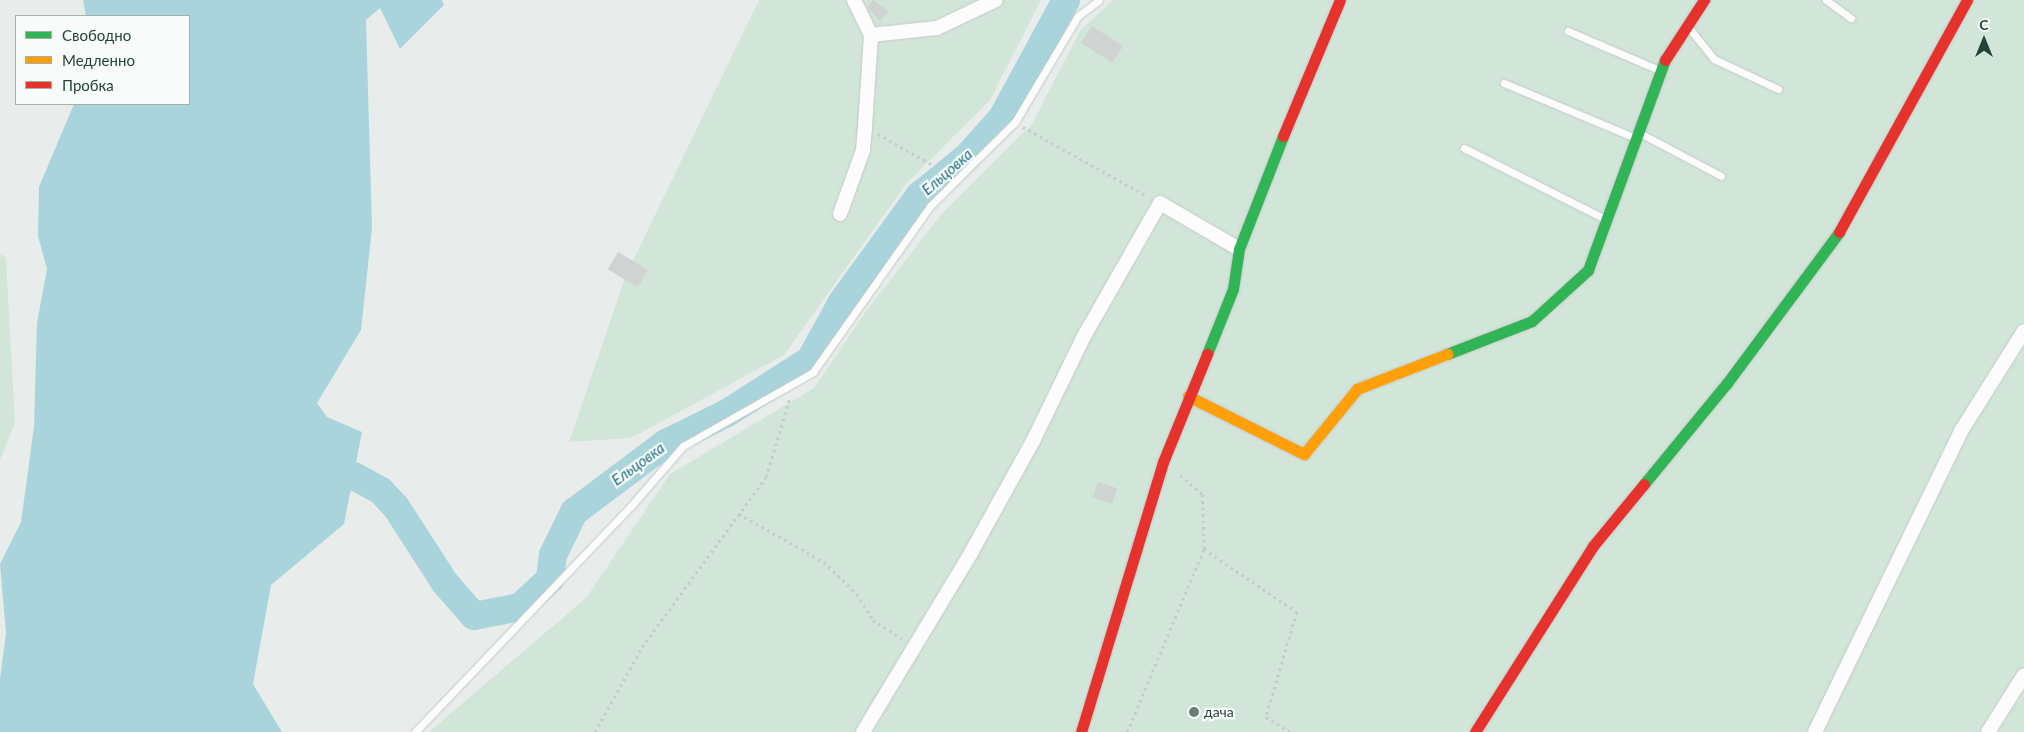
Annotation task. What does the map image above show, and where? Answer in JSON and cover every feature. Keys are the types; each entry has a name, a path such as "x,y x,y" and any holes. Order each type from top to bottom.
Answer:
{"street":[{"path":"840,214 863,150 865,126 870,35 854,0"},
{"path":"870,35 937,28 996,0"},
{"path":"1081,732 1163,462 1188,396 1233,289 1239,249 1318,47 1340,0"},
{"path":"1188,396 1304,454 1357,389 1532,321 1588,270 1604,218 1659,70 1689,28 1704,0"},
{"path":"1475,732 1532,647 1593,546 1727,383 1833,244 1885,143 1967,0"},
{"path":"863,732 986,525 1083,338 1160,203 1239,249"},
{"path":"1816,732 1961,430 2024,331"},
{"path":"1988,732 2024,675"}],"lane":[{"path":"415,732 631,506 683,446 813,372 930,206 1015,122 1078,16 1099,0"},
{"path":"1826,0 1852,18"},
{"path":"1689,28 1714,59 1778,89"},
{"path":"1568,31 1659,70"},
{"path":"1504,83 1636,135 1722,176"},
{"path":"1464,148 1604,218"}],"path":[{"path":"1015,122 1160,203"},
{"path":"865,126 958,179"},
{"path":"595,732 642,647 766,477 794,382"},
{"path":"1127,732 1204,549 1202,494 1163,462"},
{"path":"739,514 824,562 857,594 873,620 914,647"},
{"path":"1204,549 1297,612 1286,657 1266,717 1290,732"}],"green space":[{"path":"759,0 1041,0 990,100 906,184 784,355 631,438 569,442 626,275"},
{"path":"1113,0 2024,0 2024,732 429,732 586,598 670,474 814,388 866,311 940,216 1032,124 1080,31"},
{"path":"0,254 6,258 15,423 0,460"}],"water":[{"path":"83,0 442,0 444,5 400,49 380,8 366,20 372,228 361,330 317,403 327,417 362,432 344,524 271,585 253,684 282,732 0,732 0,679 6,633 0,564 21,522 34,427 37,323 47,269 38,236 39,187 74,105 190,105 190,15 86,15"}],"building":[{"path":"873,0 889,11 880,21 867,7"},
{"path":"1092,26 1123,46 1112,63 1081,43"},
{"path":"618,252 648,270 638,287 608,269"},
{"path":"1098,482 1117,488 1112,503 1093,497"}],"waterway":[{"name":"Ельцовка","path":"319,485 354,476 381,491 396,507 445,583 474,616 520,607 550,579 553,555 574,512 666,443 727,413 810,360 842,302 919,196 966,158 1002,118 1066,0"}],"traffic: fast":[{"path":"1447,354 1532,321 1588,270 1665,60"},
{"path":"1207,354 1233,289 1239,249 1283,136"},
{"path":"1644,484 1727,383 1839,232"}],"traffic: slow":[{"path":"1188,396 1304,454 1357,389 1447,354"}],"traffic: jam":[{"path":"1283,136 1340,0"},
{"path":"1665,60 1704,0"},
{"path":"1839,232 1967,0"},
{"path":"1081,732 1163,462 1207,354"},
{"path":"1475,732 1593,546 1644,484"}],"place":[{"name":"дача","path":"1194,712"}]}
